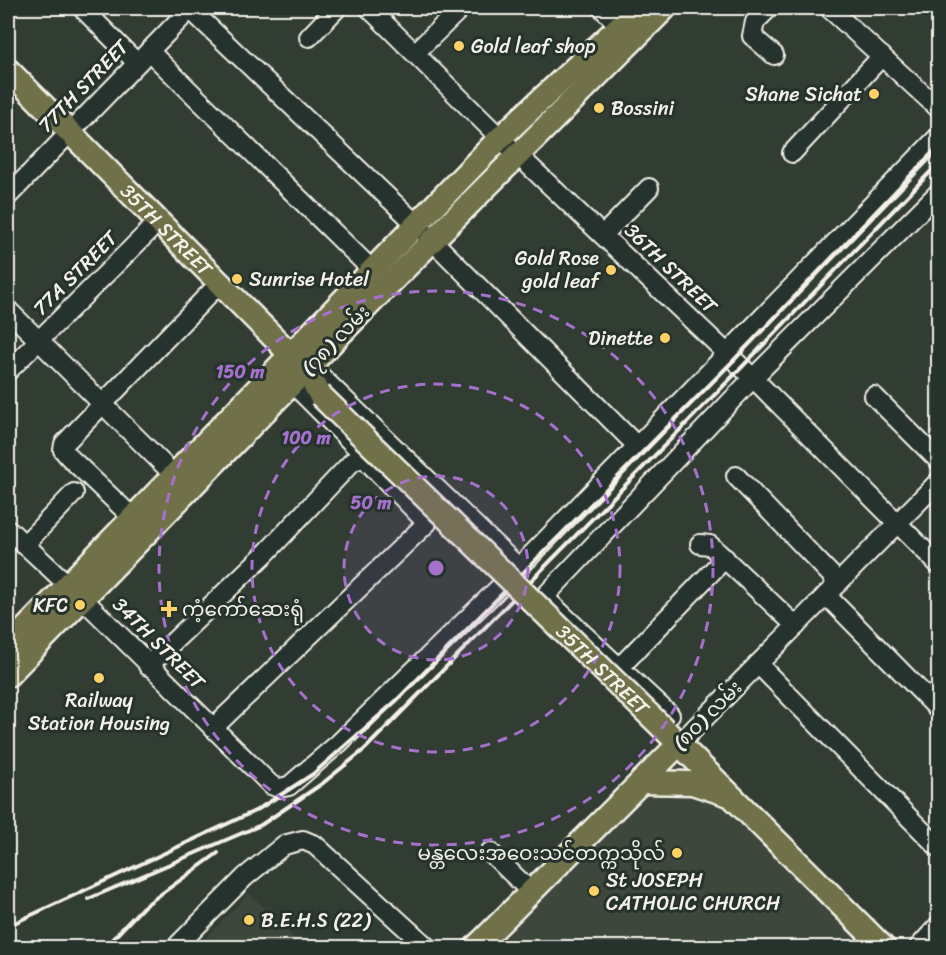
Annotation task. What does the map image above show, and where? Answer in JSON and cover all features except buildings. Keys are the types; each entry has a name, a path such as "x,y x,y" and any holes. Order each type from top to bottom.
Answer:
{"main road":[{"name":"(၇၈) လမ်း","path":"8,647 74,592 301,375 425,233 500,138 639,8"},
{"name":"(၇၈) လမ်း","path":"8,675 132,517 372,270 425,233 519,153 665,8"},
{"name":"35TH STREET","path":"8,70 149,231 211,292 286,358"},
{"name":"35TH STREET","path":"8,90 66,137 320,395 671,729 730,795 884,948"},
{"name":"(၈၀) လမ်း","path":"475,948 640,782 671,729"},
{"path":"640,782 692,783 730,795"}],"street":[{"path":"82,8 143,57 372,270"},
{"path":"190,8 425,233 636,445"},
{"name":"77TH STREET","path":"8,196 190,8"},
{"path":"309,37 337,8"},
{"name":"36TH STREET","path":"369,8 500,138 519,153 753,378 897,525 939,564"},
{"path":"415,53 461,8"},
{"path":"602,8 620,26"},
{"path":"769,8 755,22 752,36 774,56"},
{"path":"829,8 939,108"},
{"path":"792,153 882,56"},
{"path":"301,375 518,567 939,137"},
{"path":"604,234 649,188"},
{"path":"671,729 620,667 548,601 546,595 753,378 939,193"},
{"name":"77A STREET","path":"8,371 149,231"},
{"path":"132,517 63,450 64,444 211,292"},
{"path":"8,310 173,474"},
{"path":"213,728 427,524 369,463 301,375"},
{"path":"874,396 939,460"},
{"path":"148,666 267,552 352,462 365,456"},
{"path":"736,476 832,589 939,709"},
{"name":"(၈၀) လမ်း","path":"671,729 758,664 939,482"},
{"path":"24,545 74,493"},
{"name":"34TH STREET","path":"8,529 271,785 279,788 289,786 339,743 518,567"},
{"path":"700,544 710,545 796,626"},
{"path":"620,667 725,558"},
{"path":"758,664 939,847"},
{"path":"175,948 245,877 284,845 303,840 315,845 428,948"},
{"path":"490,852 531,892"},
{"path":"918,948 939,926"}],"shaded area":[{"name":"မန္တလေးအဝေးသင်တက္ကသိုလ်","path":"673,759 865,947 496,948"},
{"name":"B.E.H.S (22)","path":"249,893 303,947 197,947"}],"railway":[{"path":"8,926 257,810 313,774 396,701 734,360 938,147"},
{"path":"88,899 261,825 323,783 365,749 742,367 938,164"},
{"path":"104,948 143,907 218,853"}],"place":[{"name":"Gold leaf shop","path":"459,46"},
{"name":"Shane Sichat","path":"874,94"},
{"name":"Bossini","path":"599,108"},
{"name":"Gold Rose gold leaf","path":"611,270"},
{"name":"Sunrise Hotel","path":"237,279"},
{"name":"Dinette","path":"665,338"},
{"name":"KFC","path":"80,605"},
{"name":"ကံ့ကော်ဆေးရုံ","path":"169,609"},
{"name":"Railway Station Housing","path":"99,678"},
{"name":"မန္တလေးအဝေးသင်တက္ကသိုလ်","path":"677,853"},
{"name":"St JOSEPH CATHOLIC CHURCH","path":"594,891"},
{"name":"B.E.H.S (22)","path":"249,920"}]}
